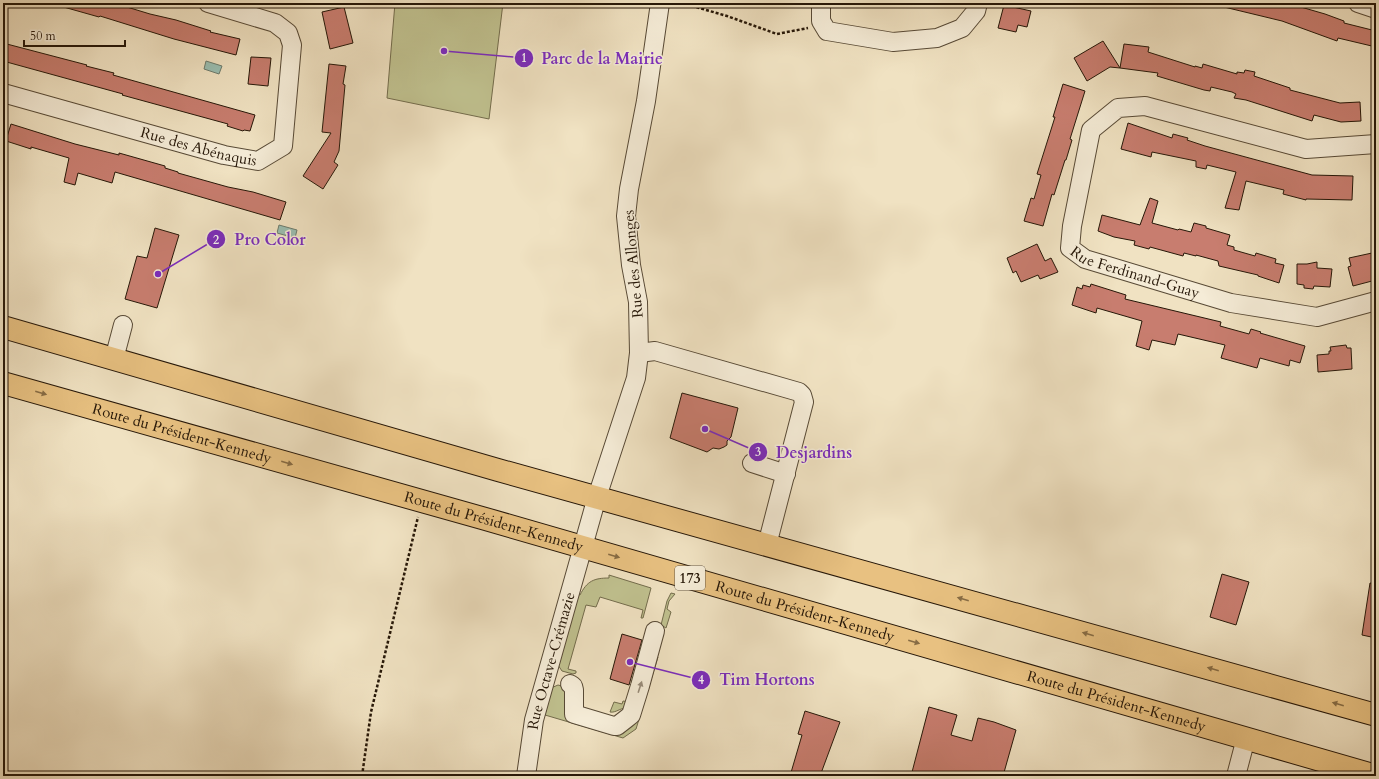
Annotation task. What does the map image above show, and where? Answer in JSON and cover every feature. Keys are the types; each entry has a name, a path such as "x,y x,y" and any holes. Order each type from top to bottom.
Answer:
{"main road":[{"path":"3,327 498,470 1376,715"},
{"name":"Route du Président-Kennedy","path":"3,383 583,547 1376,776"}],"street":[{"name":"Rue des Abénaquis","path":"3,93 224,155 258,161 283,146 292,45 288,33 275,22 208,3"},
{"name":"Rue des Allonges","path":"597,497 636,378 639,353 638,302 631,266 626,216 629,189 646,101 660,3"},
{"path":"822,3 821,21 827,31 893,42 937,38 962,28 977,7"},
{"path":"1358,3 1376,9"},
{"name":"Rue Ferdinand-Guay","path":"1376,144 1306,149 1145,106 1118,108 1091,130 1072,226 1070,248 1085,259 1231,303 1317,317 1376,301"},
{"path":"114,359 123,325"},
{"path":"639,353 655,351 802,394 804,402 767,545"},
{"path":"752,464 786,474"},
{"name":"Rue Octave-Crémazie","path":"526,776 534,720 597,497"},
{"path":"576,686 573,686 574,714 617,726 630,715 656,631"},
{"path":"1236,776 1246,738"}],"path":[{"path":"682,3 727,16 777,34 806,29 821,21"},
{"path":"362,776 371,712 399,590 422,501"}],"green space":[{"path":"395,3 503,3 489,119 387,98"},
{"path":"609,575 651,588 643,618 641,618 643,610 600,597 596,607 586,605 568,669 576,671 576,673 573,674 562,671 558,665 577,594 580,595 588,583 599,579 609,578"},
{"path":"671,593 675,594 669,601 667,609 671,612 666,628 661,625 667,601"},
{"path":"656,657 658,657 636,729 623,738 545,715 551,688 558,685 569,688 570,710 614,730"},
{"path":"623,701 629,702 626,708 610,712 614,702 622,704"}],"water":[{"path":"206,61 222,66 219,74 204,69"},
{"path":"279,225 297,230 295,238 277,233"}],"building":[{"path":"61,3 117,3 211,31 210,32 240,39 236,55 174,39 100,16 99,17 60,6"},
{"path":"1225,3 1287,3 1325,14 1344,21 1344,23 1376,31 1376,47 1338,38 1337,41 1282,21 1224,7"},
{"path":"1004,5 1031,11 1027,27 1018,25 1016,32 998,28"},
{"path":"344,7 353,43 330,49 322,12"},
{"path":"1103,41 1120,68 1110,67 1087,81 1074,58"},
{"path":"3,43 87,65 86,66 114,73 113,75 255,115 250,131 243,131 227,126 228,124 3,61"},
{"path":"1124,44 1149,47 1148,52 1195,67 1202,68 1203,64 1237,74 1237,72 1244,73 1245,70 1255,72 1254,76 1290,88 1290,90 1340,103 1360,102 1361,121 1341,122 1314,115 1312,121 1246,100 1234,98 1236,94 1232,92 1211,87 1210,91 1204,90 1157,76 1158,73 1120,68"},
{"path":"251,57 271,58 268,86 248,84"},
{"path":"329,64 346,66 343,84 345,85 339,151 334,162 338,165 323,189 303,176 331,133 322,132"},
{"path":"1063,84 1085,91 1070,139 1072,140 1066,160 1054,195 1052,194 1043,226 1024,221 1031,198 1034,199 1041,175 1037,174 1055,117 1053,117"},
{"path":"1128,123 1172,138 1173,134 1188,138 1187,140 1205,146 1312,175 1353,176 1352,200 1306,200 1283,194 1284,190 1246,181 1239,210 1225,208 1236,172 1207,165 1206,169 1196,167 1196,161 1152,152 1151,157 1121,149"},
{"path":"11,124 75,144 119,155 119,153 165,166 165,168 178,173 286,202 280,220 115,172 112,183 78,173 75,185 64,182 69,158 31,147 31,149 3,140 3,137 7,137"},
{"path":"1150,198 1158,201 1152,223 1191,232 1194,223 1230,235 1227,245 1234,247 1234,250 1255,256 1256,253 1276,259 1275,263 1284,265 1279,283 1258,275 1219,266 1218,261 1184,253 1183,256 1150,247 1149,249 1134,245 1135,241 1114,237 1098,231 1102,215 1140,225"},
{"path":"155,228 179,235 157,308 125,299 137,256 147,258"},
{"path":"1037,244 1045,261 1051,258 1058,272 1040,279 1038,275 1021,282 1016,271 1013,273 1007,258"},
{"path":"1372,253 1376,269 1376,278 1372,279 1372,281 1353,286 1348,267 1351,266 1349,258"},
{"path":"1317,262 1317,268 1332,269 1330,287 1314,286 1313,289 1304,288 1304,285 1297,284 1297,264"},
{"path":"1091,284 1126,295 1125,299 1221,322 1220,326 1249,334 1251,329 1305,346 1300,363 1290,360 1289,366 1260,358 1257,368 1221,358 1225,345 1178,334 1175,345 1152,340 1149,350 1136,346 1142,321 1097,308 1096,313 1072,305 1077,287 1082,289 1083,285 1090,287"},
{"path":"1346,345 1347,348 1351,348 1352,369 1318,372 1317,355 1329,354 1329,351 1331,351 1330,347"},
{"path":"682,393 738,408 731,437 727,441 727,445 719,449 713,448 707,452 670,438"},
{"path":"1222,574 1249,582 1236,625 1210,617"},
{"path":"1370,583 1376,584 1376,638 1362,635"},
{"path":"622,634 642,640 629,685 610,679"},
{"path":"929,707 957,715 951,735 972,741 978,718 1016,730 1003,776 911,776"},
{"path":"805,711 840,722 820,776 790,776 802,735 798,734"}],"place":[{"name":"Parc de la Mairie","path":"444,51"},
{"name":"Pro Color","path":"158,274"},
{"name":"Desjardins","path":"705,429"},
{"name":"Tim Hortons","path":"630,662"}]}
